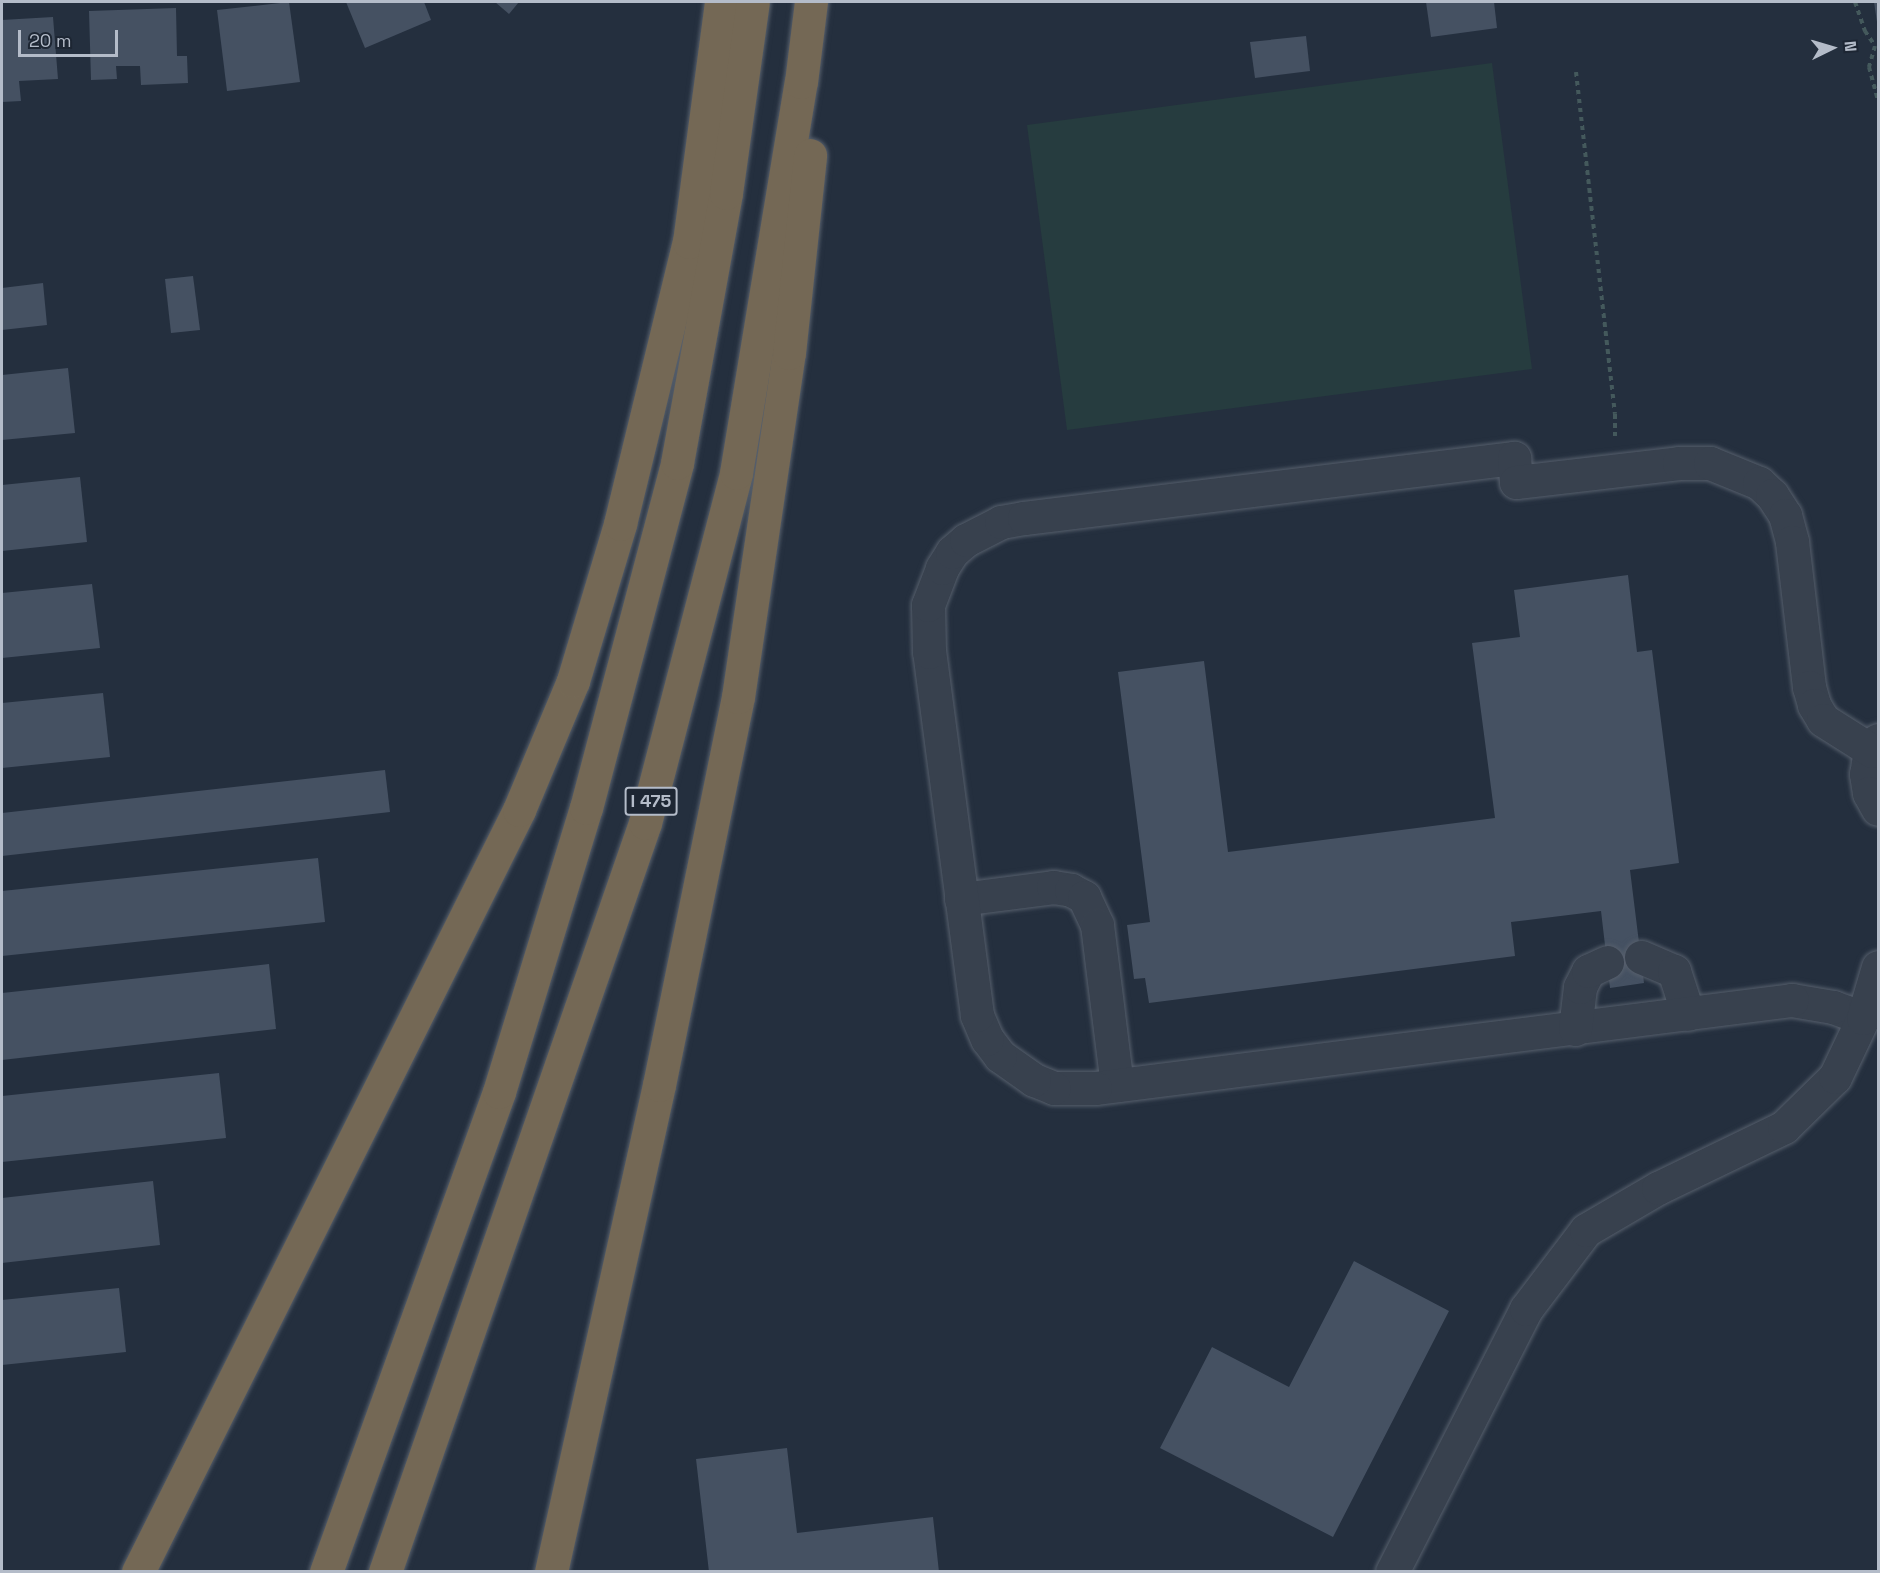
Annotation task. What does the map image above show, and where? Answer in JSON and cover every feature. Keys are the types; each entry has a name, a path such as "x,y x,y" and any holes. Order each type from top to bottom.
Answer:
{"highway":[{"path":"138,1572 519,810 573,681 620,524 689,242 721,2"},
{"path":"326,1572 499,1092 589,796 677,463 726,193 753,2"},
{"name":"I 475","path":"385,1572 645,823 736,473 801,82 810,2"},
{"path":"551,1572 659,1085 738,697 789,353 825,2"}],"lane":[{"path":"1863,1018 1833,1007 1792,1000 1074,1090 1054,1088 1034,1080 1000,1056 987,1039 977,1015 960,899 927,627 928,605 942,568 966,540 1001,522 1514,458 1516,482 1679,463 1710,463 1744,475 1772,495 1785,515 1792,542 1809,687 1814,705 1823,720 1875,745 1866,774 1869,793 1878,809"},
{"path":"960,899 1053,887 1071,890 1084,897 1097,925 1117,1085"},
{"path":"1641,957 1674,971 1688,1014"},
{"path":"1575,1029 1580,987 1588,971 1607,962"},
{"path":"1392,1572 1526,1309 1586,1230 1658,1188 1784,1127 1835,1077 1863,1018 1878,967"}],"path":[{"path":"1855,2 1864,31 1877,45 1869,67 1878,101"},
{"path":"1576,72 1615,414 1615,470"}],"green space":[{"path":"1492,63 1532,369 1067,430 1027,125"}],"building":[{"path":"289,2 300,82 227,91 217,10"},
{"path":"346,2 424,2 431,20 365,48"},
{"path":"495,2 519,2 509,14"},
{"path":"1426,2 1494,2 1497,28 1431,37"},
{"path":"1874,2 1878,2 1878,22 1877,22"},
{"path":"176,8 177,56 187,56 188,83 141,85 140,66 116,66 117,79 91,80 89,11"},
{"path":"53,17 58,79 19,81 21,101 2,102 2,20"},
{"path":"1306,36 1310,71 1255,78 1250,42"},
{"path":"193,276 200,330 171,333 165,279"},
{"path":"43,283 47,325 2,330 2,288"},
{"path":"68,368 75,433 2,440 2,375"},
{"path":"80,477 87,542 2,551 2,485"},
{"path":"1628,575 1637,652 1652,650 1679,863 1630,870 1644,983 1610,988 1601,911 1511,922 1515,956 1149,1003 1145,978 1134,979 1127,925 1150,922 1118,672 1204,661 1228,852 1495,818 1472,643 1520,637 1514,590"},
{"path":"92,584 100,648 2,658 2,593"},
{"path":"103,693 110,757 2,768 2,703"},
{"path":"385,770 390,812 2,856 2,813"},
{"path":"318,858 325,922 2,956 2,891"},
{"path":"269,964 276,1029 2,1060 2,993"},
{"path":"219,1073 226,1138 2,1162 2,1096"},
{"path":"153,1181 160,1245 2,1263 2,1198"},
{"path":"1354,1261 1449,1311 1333,1537 1160,1448 1212,1347 1289,1387"},
{"path":"119,1288 126,1352 2,1365 2,1300"},
{"path":"787,1448 797,1533 933,1517 939,1572 709,1572 696,1459"}]}
